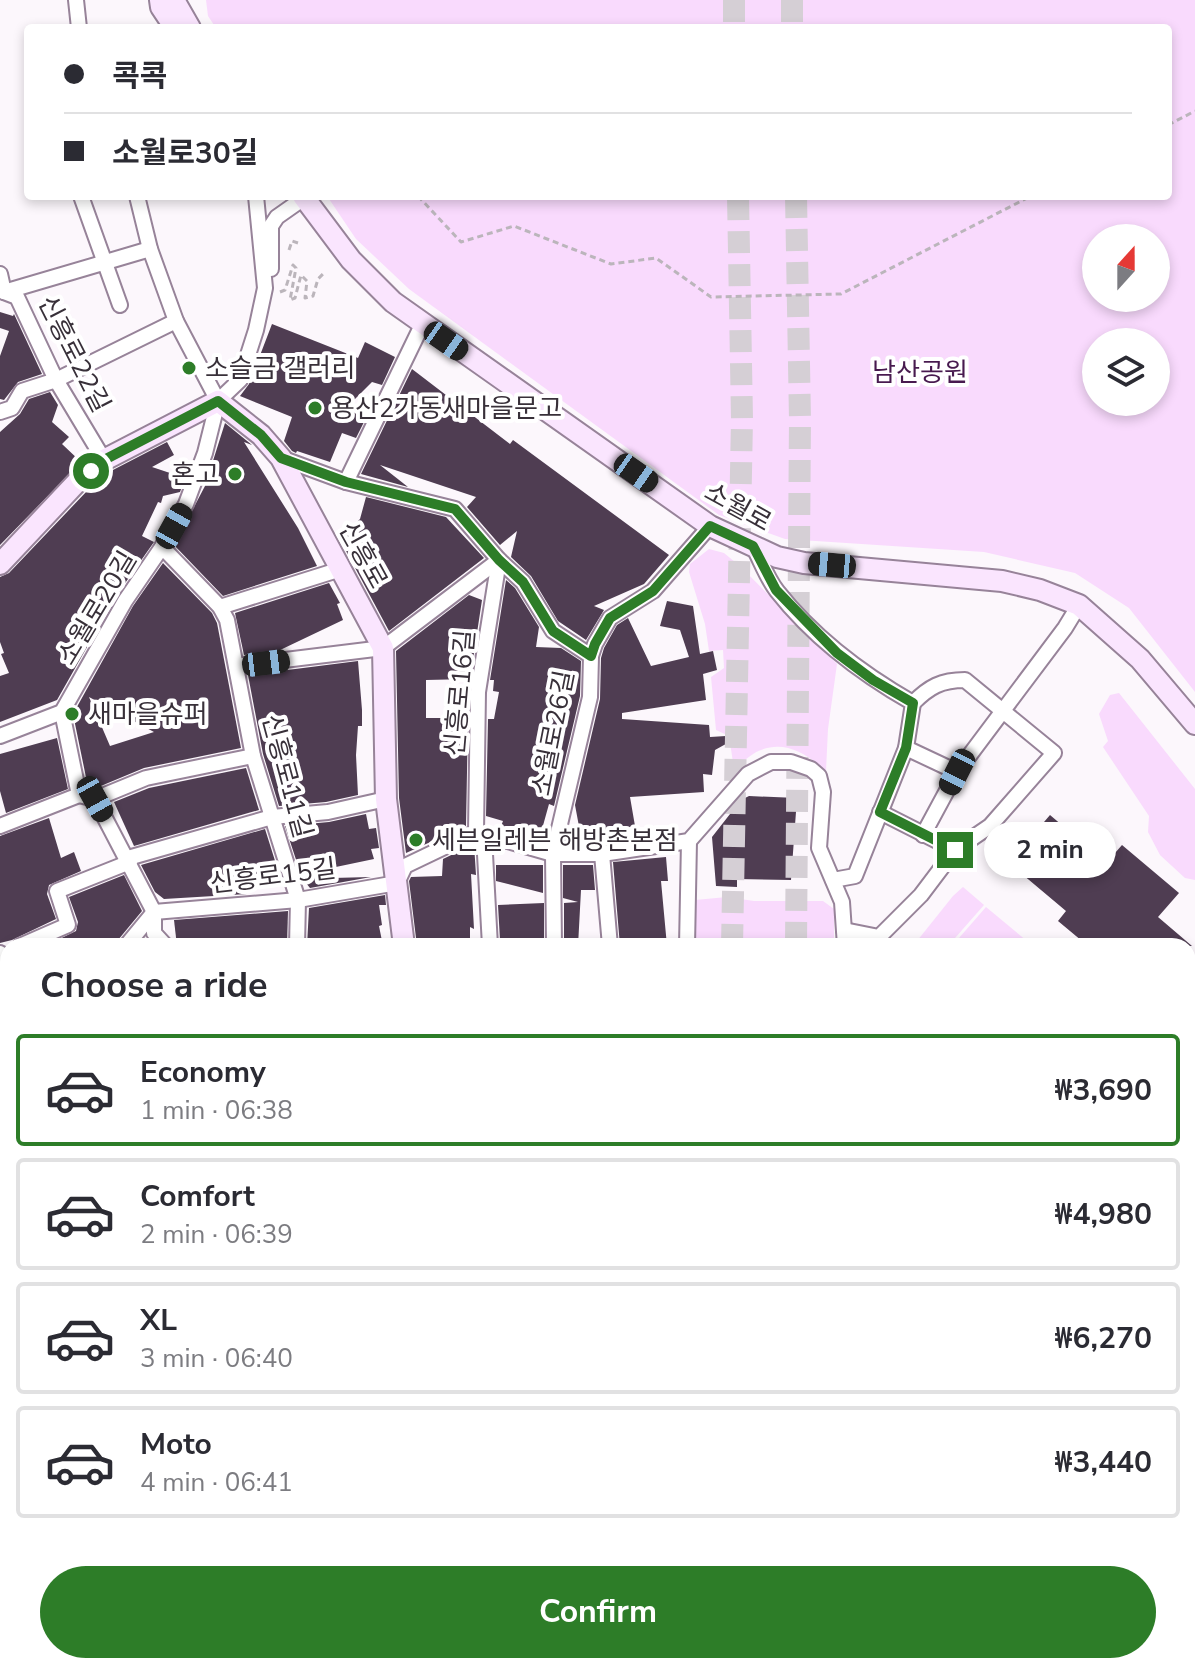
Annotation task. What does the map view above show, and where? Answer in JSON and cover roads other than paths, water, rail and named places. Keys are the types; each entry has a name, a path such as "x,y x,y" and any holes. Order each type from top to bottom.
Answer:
{"main road":[{"path":"160,0 172,24"},
{"path":"174,0 188,24"},
{"name":"소월로","path":"299,200 354,274 387,305 422,325 710,526 777,557 804,563 1002,581 1040,590 1079,605 1140,659 1195,724"},
{"path":"0,564 78,481 104,460 218,401"},
{"name":"신흥로","path":"218,401 261,435 281,458 383,648 386,799 403,938"}],"street":[{"path":"76,0 79,24"},
{"path":"82,200 120,305"},
{"path":"138,200 150,249 176,321 218,401"},
{"name":"소월로20길","path":"62,712 125,601 162,547 186,504 205,453 218,401 240,380 272,290 257,200"},
{"path":"272,290 271,226 297,200"},
{"path":"2,292 150,249"},
{"name":"신흥로22길","path":"0,274 2,292 17,297 56,380 104,460"},
{"path":"0,412 12,408 22,391 56,380 176,321"},
{"path":"346,482 422,325"},
{"path":"281,458 346,482 455,509 499,560 523,582 553,631 591,656"},
{"name":"소월로26길","path":"553,854 590,697 591,656 595,644 610,618 653,591 710,526"},
{"path":"753,546 776,590 837,653 873,680 913,703"},
{"name":"신흥로11길","path":"162,547 220,607 227,620 253,756 298,900 297,938"},
{"path":"236,666 383,648 499,560"},
{"name":"신흥로16길","path":"480,834 478,692 499,560"},
{"path":"220,607 341,569"},
{"path":"923,835 957,772 1079,605"},
{"path":"833,880 855,876 906,748 913,703 929,688 948,680 965,680 1054,753 990,826 955,850 921,895 879,937 844,930"},
{"path":"0,736 62,712 79,795"},
{"path":"906,748 957,772"},
{"path":"0,826 79,795 95,799 146,778 253,756"},
{"path":"397,883 405,866 480,834 553,854 602,854 689,841 748,774 771,762 791,762 811,769 819,776 823,792 819,848 842,902 844,938"},
{"path":"95,799 154,912 154,933 159,938"},
{"path":"38,938 68,925 57,891 129,860 272,817 328,812 386,799"},
{"path":"880,812 955,850"},
{"path":"480,834 489,938"},
{"path":"687,938 689,841"},
{"path":"553,854 554,938"},
{"path":"602,854 609,938"},
{"name":"신흥로15길","path":"154,912 298,900 397,883"},
{"path":"133,938 154,912"}],"tunnel":[{"path":"734,0 734,24"},
{"path":"792,0 792,24"},
{"path":"732,938 742,419 738,200"},
{"path":"796,200 800,420 796,938"}],"place":[{"name":"소슬금 갤러리","path":"189,368"},
{"name":"용산2가동새마을문고","path":"315,408"},
{"name":"혼고","path":"235,474"},
{"name":"새마을슈퍼","path":"72,714"},
{"name":"세븐일레븐 해방촌본점","path":"416,840"}],"park label":[{"name":"남산공원","path":"920,372"}]}
